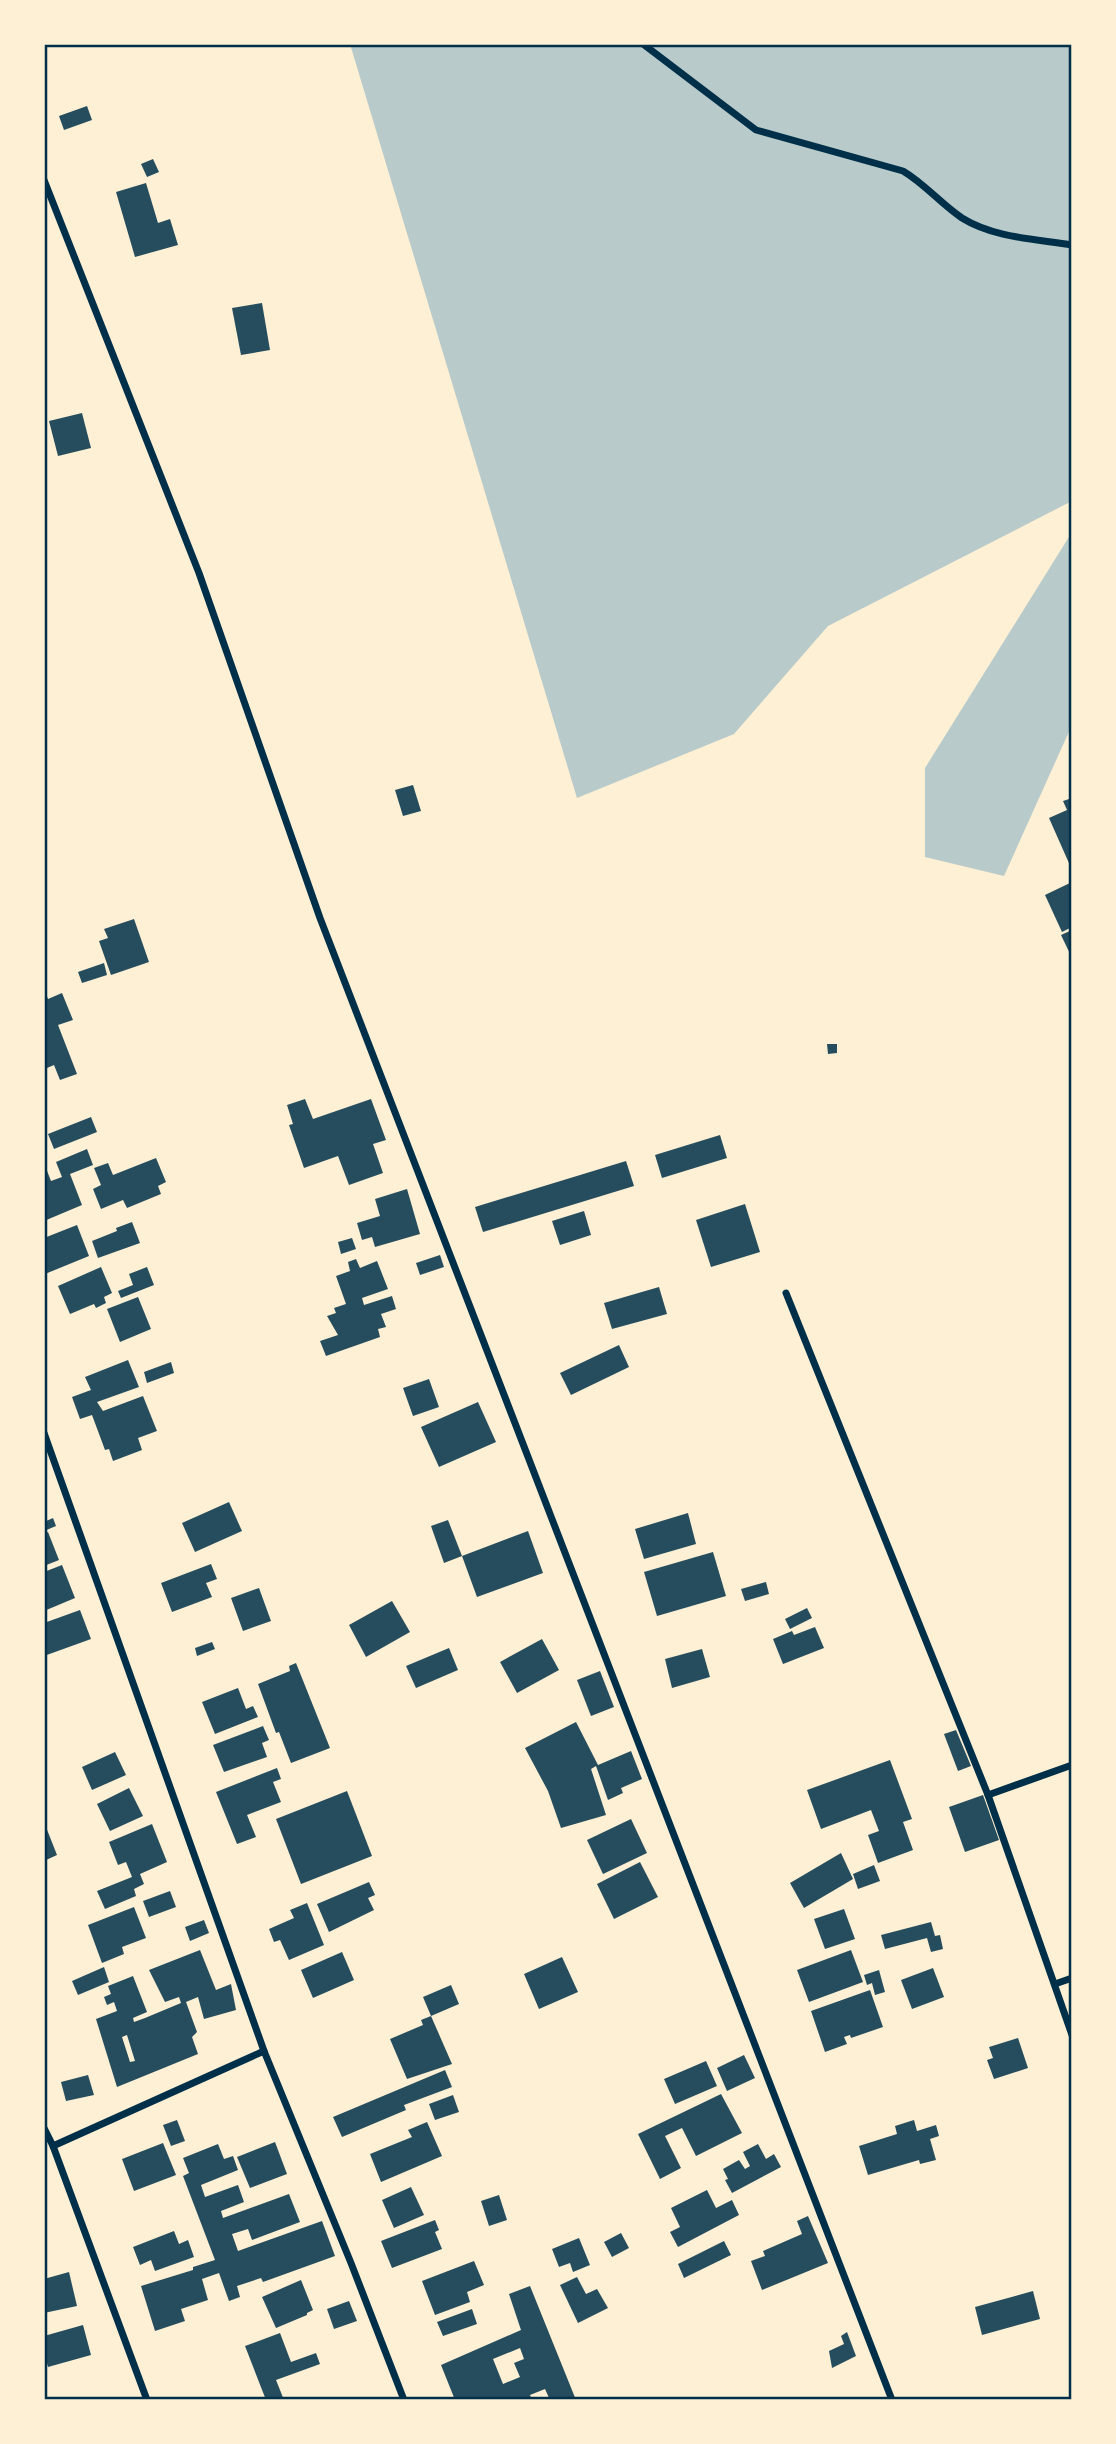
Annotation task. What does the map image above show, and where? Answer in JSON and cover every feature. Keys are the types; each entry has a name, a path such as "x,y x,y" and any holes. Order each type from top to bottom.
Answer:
{"street":[{"path":"643,44 756,130 903,171 920,181 962,218 987,229 1012,236 1072,245"},
{"path":"44,180 45,189 199,573 325,930 892,2400"},
{"path":"786,1293 988,1796 1072,2035"},
{"path":"44,1433 264,2051 404,2400"},
{"path":"988,1796 1072,1765"},
{"path":"1055,1984 1072,1978"},
{"path":"53,2146 264,2051"},
{"path":"44,2129 53,2146 147,2400"}],"shaded area":[{"path":"350,44 1072,44 1072,501 828,626 734,734 577,798"},
{"path":"1072,532 1072,725 1004,876 925,857 925,768"}],"building":[{"path":"87,106 92,120 64,130 59,116"},
{"path":"153,159 159,172 147,177 141,164"},
{"path":"146,183 158,223 170,219 178,245 135,257 116,192"},
{"path":"262,303 270,350 241,355 232,308"},
{"path":"82,413 91,448 58,456 49,421"},
{"path":"413,785 421,811 403,816 395,790"},
{"path":"1072,798 1072,870 1049,818 1067,810 1063,801"},
{"path":"1072,882 1072,927 1062,932 1045,895"},
{"path":"134,919 149,962 111,975 99,941 108,938 104,929"},
{"path":"1072,930 1072,958 1061,935"},
{"path":"104,963 107,975 82,983 78,972"},
{"path":"44,989 48,999 62,993 73,1020 58,1025 77,1074 60,1080 54,1065 47,1068 44,1061"},
{"path":"827,1044 837,1044 837,1053 828,1054"},
{"path":"305,1099 313,1119 371,1099 386,1140 373,1144 383,1173 349,1185 338,1156 304,1168 289,1125 293,1124 287,1105"},
{"path":"91,1117 97,1132 54,1149 48,1134"},
{"path":"720,1135 727,1158 662,1178 655,1155"},
{"path":"87,1149 93,1165 70,1174 82,1205 44,1221 44,1163 51,1181 62,1177 56,1162"},
{"path":"156,1158 166,1182 158,1186 161,1194 127,1208 123,1200 101,1209 93,1189 101,1185 94,1168 108,1163 113,1175"},
{"path":"626,1161 634,1186 483,1232 475,1207"},
{"path":"407,1189 420,1234 375,1247 372,1237 362,1240 357,1223 380,1216 375,1199"},
{"path":"745,1204 760,1252 711,1267 696,1220"},
{"path":"584,1211 591,1235 560,1245 552,1221"},
{"path":"132,1222 140,1243 98,1258 92,1241"},
{"path":"77,1225 89,1256 45,1274 44,1238"},
{"path":"352,1238 356,1249 341,1254 338,1242"},
{"path":"440,1255 444,1267 420,1275 416,1263"},
{"path":"356,1259 360,1268 377,1261 388,1289 362,1298 364,1305 392,1296 396,1309 381,1314 386,1327 378,1329 380,1337 326,1356 320,1341 338,1335 327,1316 336,1313 334,1308 346,1304 336,1276 350,1271 348,1262"},
{"path":"101,1267 112,1293 104,1297 106,1303 96,1308 94,1304 70,1314 58,1286"},
{"path":"147,1267 154,1285 121,1298 118,1291 133,1285 129,1274"},
{"path":"659,1287 667,1314 612,1329 604,1303"},
{"path":"138,1297 151,1329 120,1342 107,1309"},
{"path":"619,1345 629,1367 571,1395 560,1373"},
{"path":"128,1360 139,1387 97,1402 103,1411 143,1396 157,1431 138,1438 142,1450 113,1461 109,1449 105,1450 92,1415 80,1419 72,1397 91,1390 85,1377"},
{"path":"171,1362 174,1373 147,1383 144,1372"},
{"path":"429,1379 439,1407 413,1416 403,1388"},
{"path":"478,1402 496,1442 439,1467 421,1427"},
{"path":"229,1502 242,1531 195,1552 182,1523"},
{"path":"688,1513 696,1544 644,1559 635,1529"},
{"path":"53,1518 56,1526 44,1531 44,1522"},
{"path":"448,1520 462,1556 444,1563 431,1526"},
{"path":"528,1531 543,1573 477,1597 462,1556"},
{"path":"48,1532 59,1560 44,1566 44,1534"},
{"path":"713,1552 726,1596 657,1616 644,1572"},
{"path":"211,1564 217,1579 206,1583 212,1597 172,1612 161,1583"},
{"path":"62,1565 75,1598 44,1611 44,1572"},
{"path":"766,1582 769,1594 745,1601 741,1589"},
{"path":"259,1588 271,1621 243,1631 231,1598"},
{"path":"392,1601 410,1632 366,1657 349,1625"},
{"path":"807,1608 812,1618 790,1629 785,1619"},
{"path":"80,1610 91,1639 44,1656 44,1623"},
{"path":"815,1627 824,1648 783,1664 773,1639 792,1631 794,1635"},
{"path":"542,1639 559,1670 517,1693 500,1662"},
{"path":"212,1642 215,1649 197,1656 195,1648"},
{"path":"449,1648 458,1670 416,1688 406,1666"},
{"path":"702,1649 710,1677 672,1688 665,1659"},
{"path":"296,1663 330,1748 291,1763 279,1732 276,1733 258,1684 290,1671 289,1666"},
{"path":"600,1671 614,1707 591,1716 577,1680"},
{"path":"238,1688 246,1709 253,1706 258,1717 215,1734 202,1702"},
{"path":"576,1722 598,1765 631,1751 642,1779 621,1788 623,1793 608,1800 596,1766 591,1769 606,1815 561,1828 548,1791 525,1748"},
{"path":"263,1726 269,1740 262,1743 267,1757 224,1772 213,1745"},
{"path":"956,1730 971,1766 958,1771 944,1734"},
{"path":"115,1752 126,1775 92,1790 82,1767"},
{"path":"890,1760 912,1819 903,1822 913,1850 878,1863 868,1835 879,1831 871,1810 821,1829 807,1790"},
{"path":"277,1768 281,1779 273,1782 281,1802 247,1815 256,1837 237,1844 216,1792"},
{"path":"129,1788 143,1816 110,1831 97,1804"},
{"path":"347,1791 372,1856 301,1884 276,1819"},
{"path":"983,1795 999,1840 965,1852 949,1807"},
{"path":"631,1819 647,1853 603,1874 587,1840"},
{"path":"44,1822 57,1855 44,1861"},
{"path":"152,1824 167,1862 140,1874 144,1884 134,1889 136,1896 105,1909 97,1891 132,1877 126,1862 118,1865 109,1842"},
{"path":"841,1853 853,1879 804,1908 790,1883"},
{"path":"640,1862 658,1897 614,1919 597,1884"},
{"path":"874,1865 880,1881 858,1889 853,1874"},
{"path":"369,1882 375,1895 368,1898 374,1910 329,1932 317,1904"},
{"path":"170,1891 176,1907 149,1917 143,1901"},
{"path":"307,1903 324,1945 289,1960 280,1940 274,1942 269,1929 294,1918 290,1910"},
{"path":"134,1907 146,1938 122,1947 124,1954 102,1963 88,1925"},
{"path":"844,1909 855,1939 825,1949 814,1919"},
{"path":"204,1920 209,1933 190,1941 185,1927"},
{"path":"931,1922 935,1936 940,1935 943,1949 931,1952 927,1938 885,1949 881,1935"},
{"path":"200,1950 216,1990 231,1984 236,2010 204,2019 198,1997 186,2002 197,2032 192,2037 198,2054 117,2087 96,2019 117,2011 114,2002 107,2005 104,1997 111,1994 108,1986 133,1976 147,2012 133,2018 134,2022 181,2003 179,1997 165,2002 149,1970","holes":["127,2035 135,2061 130,2062 122,2037"]},
{"path":"851,1950 863,1982 809,2002 797,1970"},
{"path":"342,1952 354,1980 313,1998 301,1970"},
{"path":"562,1957 578,1992 539,2009 524,1974"},
{"path":"104,1967 109,1982 78,1995 72,1981"},
{"path":"933,1968 944,1997 912,2009 901,1980"},
{"path":"879,1970 885,1992 875,1995 872,1983 867,1985 864,1975"},
{"path":"451,1985 459,2004 431,2016 423,1997"},
{"path":"870,1990 883,2027 851,2038 850,2035 844,2037 847,2044 825,2052 811,2011"},
{"path":"431,2016 452,2064 407,2079 390,2039 423,2025 421,2020"},
{"path":"1018,2038 1028,2068 994,2079 987,2060 993,2058 989,2047"},
{"path":"744,2055 755,2078 727,2091 717,2068"},
{"path":"706,2061 717,2086 675,2104 664,2079"},
{"path":"445,2070 452,2087 404,2105 406,2110 342,2137 333,2117"},
{"path":"88,2075 94,2095 66,2101 61,2082"},
{"path":"721,2094 742,2133 696,2156 682,2128 665,2136 681,2168 660,2179 638,2134"},
{"path":"453,2095 459,2112 435,2120 429,2104"},
{"path":"177,2120 185,2141 171,2146 163,2125"},
{"path":"914,2120 917,2131 936,2125 939,2136 930,2139 936,2160 920,2164 919,2160 868,2175 859,2146 897,2134 895,2126"},
{"path":"427,2122 442,2156 381,2182 370,2154 412,2137 408,2130"},
{"path":"275,2142 287,2174 250,2188 237,2157"},
{"path":"163,2143 176,2175 134,2191 122,2159"},
{"path":"218,2144 224,2159 233,2156 238,2170 201,2185 205,2197 238,2185 244,2202 221,2211 223,2218 289,2194 300,2222 252,2240 248,2229 232,2234 238,2251 322,2221 335,2256 263,2282 261,2278 237,2286 240,2297 229,2301 219,2273 202,2279 208,2300 181,2309 185,2321 155,2331 141,2286 193,2270 193,2267 215,2260 183,2176 189,2173 183,2158"},
{"path":"758,2144 766,2159 774,2154 781,2167 732,2193 723,2169 739,2160 745,2169 750,2166 743,2152"},
{"path":"411,2187 424,2215 394,2228 382,2200"},
{"path":"707,2190 716,2208 732,2200 739,2215 678,2247 670,2232 680,2227 671,2208"},
{"path":"499,2195 507,2220 489,2226 481,2201"},
{"path":"808,2216 828,2263 762,2290 751,2261 765,2256 763,2251 802,2234 797,2221"},
{"path":"435,2220 439,2230 435,2232 442,2249 392,2268 381,2241"},
{"path":"174,2231 179,2244 188,2240 194,2257 155,2271 151,2260 140,2265 133,2247"},
{"path":"621,2233 629,2248 612,2257 604,2242"},
{"path":"579,2238 590,2265 573,2272 570,2263 559,2267 552,2249"},
{"path":"724,2241 731,2255 684,2278 678,2264"},
{"path":"474,2261 484,2285 467,2292 470,2302 435,2315 422,2281"},
{"path":"69,2272 77,2306 44,2313 44,2279"},
{"path":"577,2277 586,2294 597,2289 608,2308 578,2323 560,2285"},
{"path":"301,2280 313,2310 276,2328 262,2297"},
{"path":"530,2286 576,2400 550,2400 545,2389 530,2395 532,2400 455,2400 441,2365 521,2330 509,2294","holes":["520,2348 524,2359 514,2363 520,2377 503,2384 493,2359"]},
{"path":"1033,2291 1040,2319 982,2335 975,2307"},
{"path":"349,2301 357,2321 334,2329 327,2309"},
{"path":"472,2309 477,2324 443,2336 437,2322"},
{"path":"83,2325 91,2355 48,2367 44,2336"},
{"path":"847,2332 856,2356 832,2368 829,2351 844,2344 841,2336"},
{"path":"280,2333 291,2362 316,2353 320,2364 276,2380 284,2400 266,2400 245,2346"}]}
